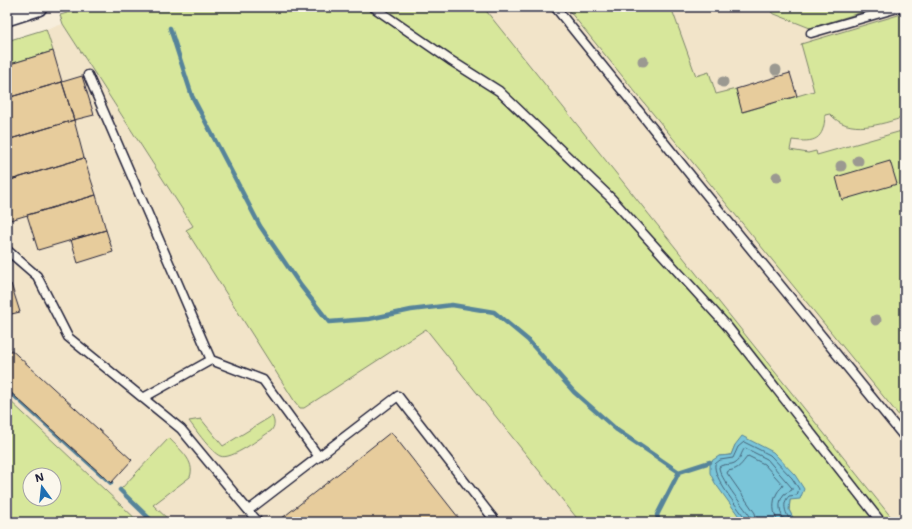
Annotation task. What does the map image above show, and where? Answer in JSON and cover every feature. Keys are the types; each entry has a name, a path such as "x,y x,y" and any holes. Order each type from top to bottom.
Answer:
{"street":[{"path":"7,17 38,7"}],"lane":[{"path":"373,7 450,60 499,91 611,198 727,326 882,522"},
{"path":"555,7 905,438"},
{"path":"811,33 901,7"},
{"path":"88,75 210,360 263,380 319,457"},
{"path":"7,250 37,276 68,337 181,429 258,522"},
{"path":"143,398 210,360"},
{"path":"249,510 398,396 496,522"}],"shaded area":[{"path":"483,7 905,7 905,522 895,522"},
{"path":"63,24 193,226 427,317 592,522 139,522 7,398 7,41"}],"green space":[{"path":"88,7 483,7 895,522 795,522 789,510 790,500 735,445 731,455 719,456 726,497 743,522 580,522 426,329 304,408 300,408 186,230 193,226 63,24 60,15"},
{"path":"566,7 671,7 696,76 709,72 716,94 736,89 743,112 814,91 801,44 905,13 905,117 876,125 856,126 846,125 838,121 830,114 825,115 823,130 817,138 807,141 792,140 790,150 808,153 816,151 817,155 905,130 905,423"},
{"path":"769,7 879,7 810,28 772,13"},
{"path":"46,29 53,51 7,65 7,41"},
{"path":"7,398 139,522 7,522"},
{"path":"272,416 274,424 271,431 238,452 225,457 220,456 213,450 189,421 201,419 223,446"},
{"path":"169,438 182,451 189,461 191,466 190,477 153,505 171,522 153,522 120,490"}],"water":[{"path":"742,436 773,452 795,475 804,489 800,499 790,500 789,510 795,522 743,522 715,483 710,473 710,462 719,456 731,455 735,445"}],"building":[{"path":"53,51 62,82 7,98 7,65"},
{"path":"790,73 797,96 742,112 736,89"},
{"path":"82,76 94,115 74,120 62,82"},
{"path":"62,82 74,120 7,140 7,98"},
{"path":"74,120 84,158 7,181 7,140"},
{"path":"84,158 96,195 7,221 7,181"},
{"path":"890,161 897,184 842,200 836,177"},
{"path":"96,195 106,230 38,250 27,215"},
{"path":"106,230 113,252 78,263 71,240"},
{"path":"11,284 20,312 7,315 7,286"},
{"path":"7,346 132,460 111,483 7,389"},
{"path":"391,432 462,522 283,522 281,519"}],"waterway":[{"path":"170,28 192,96 260,226 301,286 329,322 369,319 411,310 452,305 494,312 528,340 574,392 617,430 679,472"},
{"path":"7,389 111,483"},
{"path":"659,522 657,515 679,472 710,462"},
{"path":"120,490 153,522"}]}
